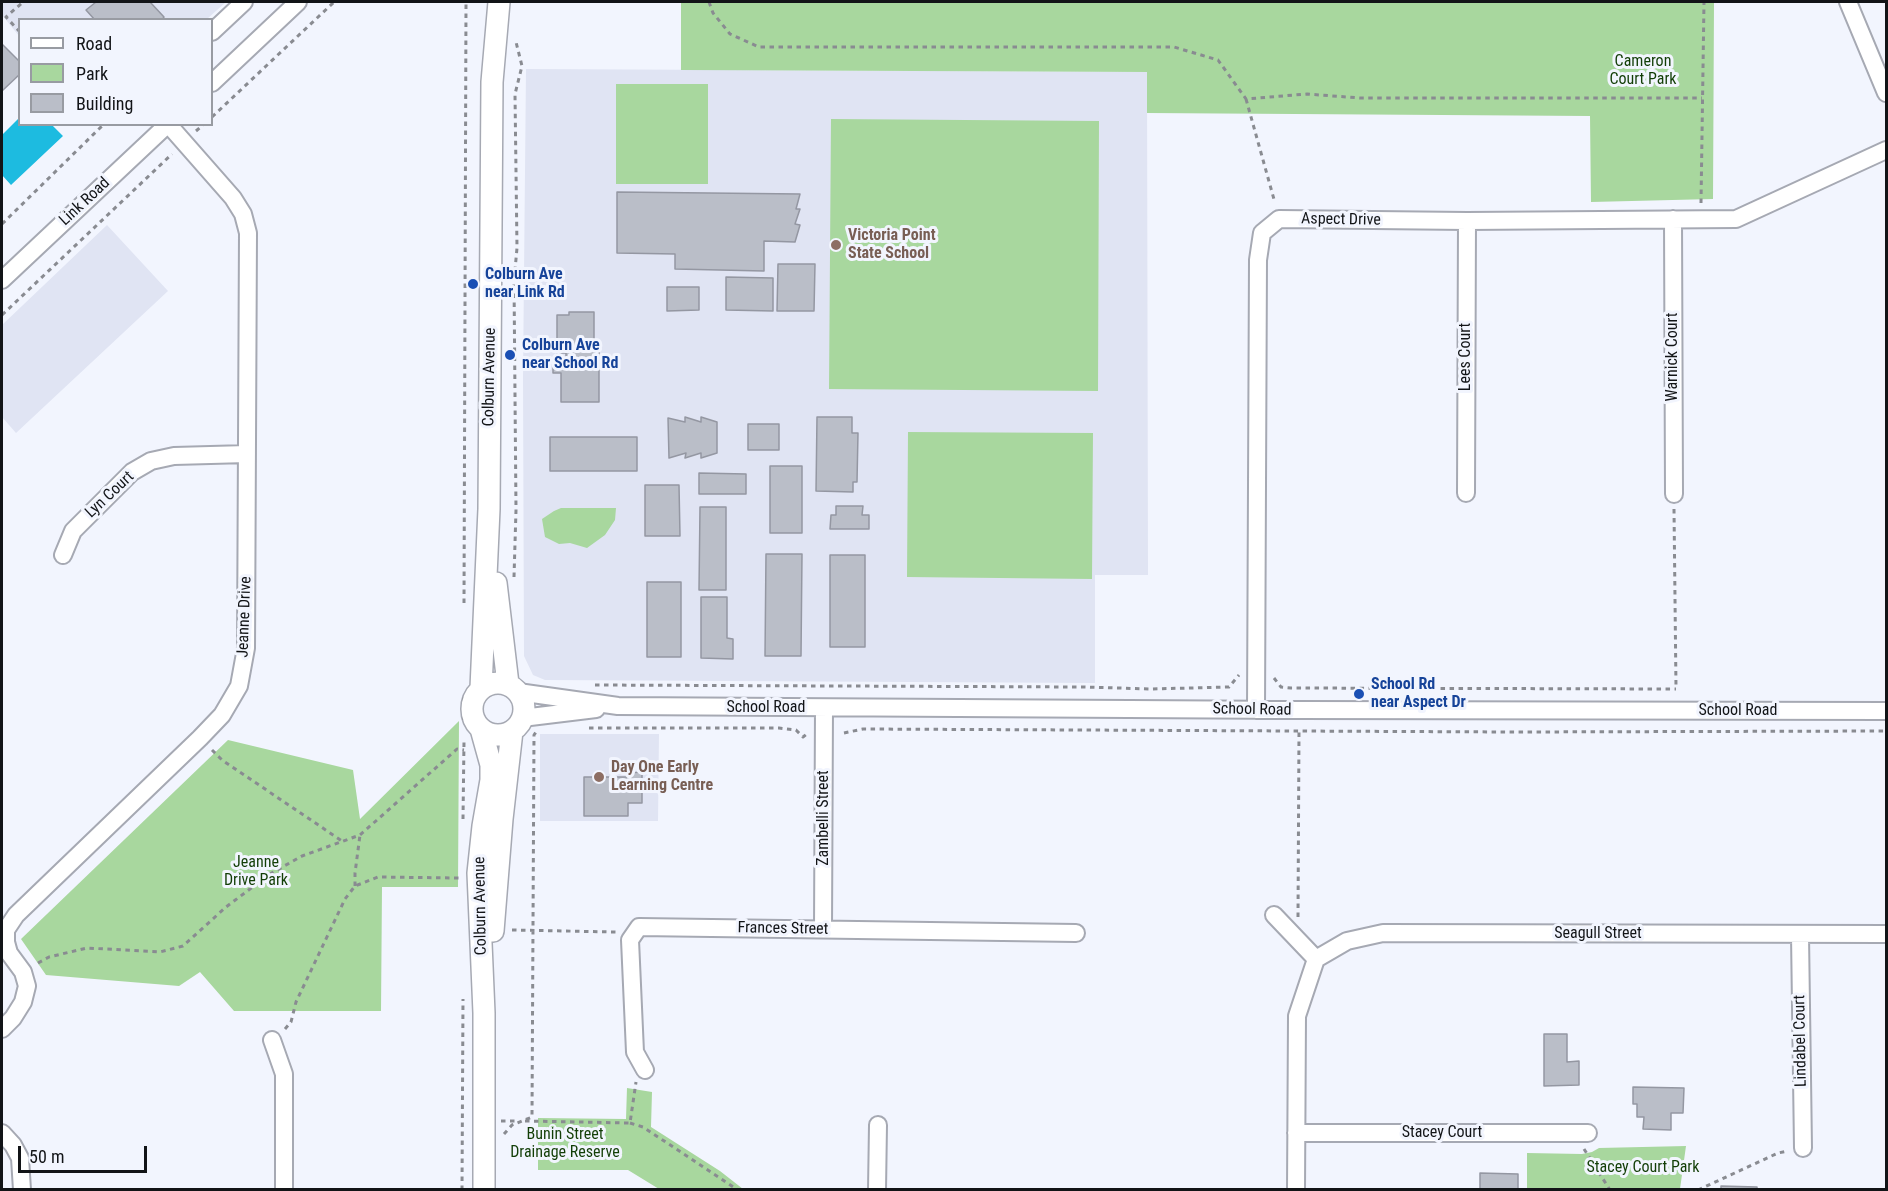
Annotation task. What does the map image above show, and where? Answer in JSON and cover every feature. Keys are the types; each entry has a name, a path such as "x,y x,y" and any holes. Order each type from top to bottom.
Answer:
{"main road":[{"name":"Colburn Avenue","path":"485,2 492,82"},
{"name":"Colburn Avenue","path":"484,1190 484,1013 478,873 491,765 470,731 475,722 472,704 476,695 473,690 488,529 492,82 499,2"},
{"name":"Colburn Avenue","path":"484,1013 501,829 524,726 524,705 513,688 488,529"},
{"path":"473,690 494,683 513,688"},
{"path":"470,731 496,735 524,726"}],"street":[{"path":"213,31 244,2"},
{"path":"213,82 298,2"},
{"path":"1848,2 1887,93"},
{"name":"Link Road","path":"2,280 167,126"},
{"name":"Jeanne Drive","path":"2,1029 24,1002 27,986 23,972 9,953 4,929 200,738 222,715 239,686 246,648 248,233 243,214 233,198 169,126"},
{"name":"Aspect Drive","path":"1256,710 1258,260 1262,234 1280,219 1467,221 1736,219 1887,150"},
{"name":"Warnick Court","path":"1673,219 1674,494"},
{"name":"Lees Court","path":"1466,493 1467,221"},
{"name":"Lyn Court","path":"63,555 73,531 132,472 151,462 174,456 247,454"},
{"name":"School Road","path":"513,688 618,706 1887,711"},
{"name":"School Road","path":"524,726 618,706"},
{"name":"Zambelli Street","path":"823,929 824,708"},
{"path":"1274,915 1316,958 1297,1016 1296,1190"},
{"path":"639,927 630,940 635,1052 645,1070"},
{"name":"Frances Street","path":"639,927 1076,933"},
{"name":"Seagull Street","path":"1316,958 1347,940 1383,933 1887,934"},
{"name":"Lindabel Court","path":"1800,935 1803,1148"},
{"path":"272,1040 284,1074 284,1190"},
{"path":"877,1190 878,1125"},
{"path":"2,1133 13,1145 20,1158 22,1190"},
{"name":"Stacey Court","path":"1296,1133 1588,1133"}],"path":[{"path":"18,30 6,17 23,2"},
{"path":"213,116 334,2"},
{"path":"464,611 466,2"},
{"path":"709,2 713,13 730,34 759,47 1174,47 1218,60 1246,99 1280,219"},
{"path":"1701,219 1704,2"},
{"path":"515,41 522,66 515,94 517,248 514,281 515,585"},
{"path":"1246,99 1307,94 1360,98 1702,98"},
{"path":"3,220 102,126"},
{"path":"2,315 202,126"},
{"path":"1274,678 1281,687 1291,688 1676,689 1674,494"},
{"path":"584,684 1151,689 1229,687 1240,675 1247,674"},
{"path":"463,821 464,750 470,731 473,690"},
{"path":"1297,940 1299,710"},
{"path":"503,1134 512,1125 531,1117 534,735 524,726"},
{"path":"580,728 779,728 796,730 803,738 807,733"},
{"path":"844,733 863,729 1887,731"},
{"path":"200,738 222,760 342,841"},
{"path":"23,972 50,957 87,948 160,952 183,946 226,907 270,874 302,856 360,835 457,749 464,750"},
{"path":"464,765 491,765"},
{"path":"355,886 360,835"},
{"path":"272,1040 291,1022 296,1002 345,899 355,886 378,877 463,878 478,873"},
{"path":"493,929 616,932 639,927"},
{"path":"462,1190 463,998"},
{"path":"630,1123 635,1085 645,1070"},
{"path":"484,1121 630,1123 643,1127 738,1190"},
{"path":"1588,1133 1583,1146 1610,1190"},
{"path":"1698,1190 1778,1153 1803,1148"}],"shaded area":[{"path":"2,2 226,2 208,18 18,18 18,35 2,15"},
{"name":"Victoria Point State School","path":"526,69 1147,72 1148,575 1095,575 1095,683 545,680 533,675 524,656 523,377"},
{"path":"107,225 168,291 16,433 2,417 2,325"},
{"name":"Day One Early Learning Centre","path":"540,734 659,734 658,821 540,821"}],"green space":[{"name":"Cameron Court Park","path":"681,2 1714,2 1713,199 1591,202 1590,116 1147,113 1147,72 681,70"},
{"path":"616,84 708,84 708,184 616,184"},
{"path":"831,119 1099,121 1098,391 829,389"},
{"path":"908,432 1093,433 1092,579 907,577"},
{"path":"561,508 616,508 615,520 605,535 587,548 570,543 559,544 545,537 542,519"},
{"name":"Jeanne Drive Park","path":"459,721 458,887 382,887 381,1011 234,1011 200,972 179,986 46,975 21,939 228,740 353,770 360,819"},
{"name":"Bunin Street Drainage Reserve","path":"627,1088 652,1092 651,1127 720,1171 743,1189 659,1189 628,1170 538,1170 538,1118 626,1119"},
{"name":"Stacey Court Park","path":"1686,1146 1680,1189 1527,1189 1527,1153 1582,1154 1599,1148"}],"water":[{"path":"18,119 18,126 53,126 63,136 11,185 2,175 2,135"}],"building":[{"path":"96,2 150,2 164,17 93,18 86,10"},
{"path":"2,44 18,60 18,76 2,91"},
{"path":"617,192 800,194 796,209 800,209 795,224 800,225 795,242 764,241 764,271 675,269 675,254 617,253"},
{"path":"778,264 815,264 814,311 777,311"},
{"path":"726,277 773,278 773,311 726,310"},
{"path":"667,287 699,287 699,310 667,311"},
{"path":"569,312 594,312 594,352 599,352 599,402 561,402 561,373 553,373 553,361 566,361 566,353 557,353 557,315 569,315"},
{"path":"685,417 701,422 701,417 717,422 717,453 701,458 701,453 685,458 686,453 669,458 668,418 685,422"},
{"path":"817,417 852,417 852,433 858,433 857,482 853,482 853,492 816,491"},
{"path":"748,424 779,424 779,450 748,450"},
{"path":"550,437 637,437 637,471 550,471"},
{"path":"770,466 802,466 802,533 770,533"},
{"path":"699,473 746,474 746,494 699,494"},
{"path":"645,485 679,485 680,536 645,536"},
{"path":"836,506 863,506 862,515 869,515 869,529 830,529 831,515 836,515"},
{"path":"700,507 726,507 726,590 699,590"},
{"path":"766,554 802,554 801,656 765,656"},
{"path":"830,555 865,555 865,647 830,647"},
{"path":"647,582 681,582 681,657 647,657"},
{"path":"701,597 727,597 727,638 733,639 733,659 701,658"},
{"path":"642,772 642,803 628,803 628,816 584,816 584,777 627,777 627,773"},
{"path":"1544,1034 1567,1034 1567,1062 1579,1061 1579,1085 1544,1086"},
{"path":"1633,1087 1684,1088 1683,1113 1671,1113 1671,1130 1643,1129 1644,1117 1637,1117 1637,1104 1633,1104"},
{"path":"1480,1173 1518,1174 1518,1190 1480,1190"},
{"path":"1721,1186 1757,1187 1757,1190 1721,1190"}],"place":[{"name":"Victoria Point State School","path":"836,245"},
{"name":"Colburn Ave near Link Rd","path":"473,284"},
{"name":"Colburn Ave near School Rd","path":"510,355"},
{"name":"School Rd near Aspect Dr","path":"1359,694"},
{"name":"Day One Early Learning Centre","path":"599,777"}]}
